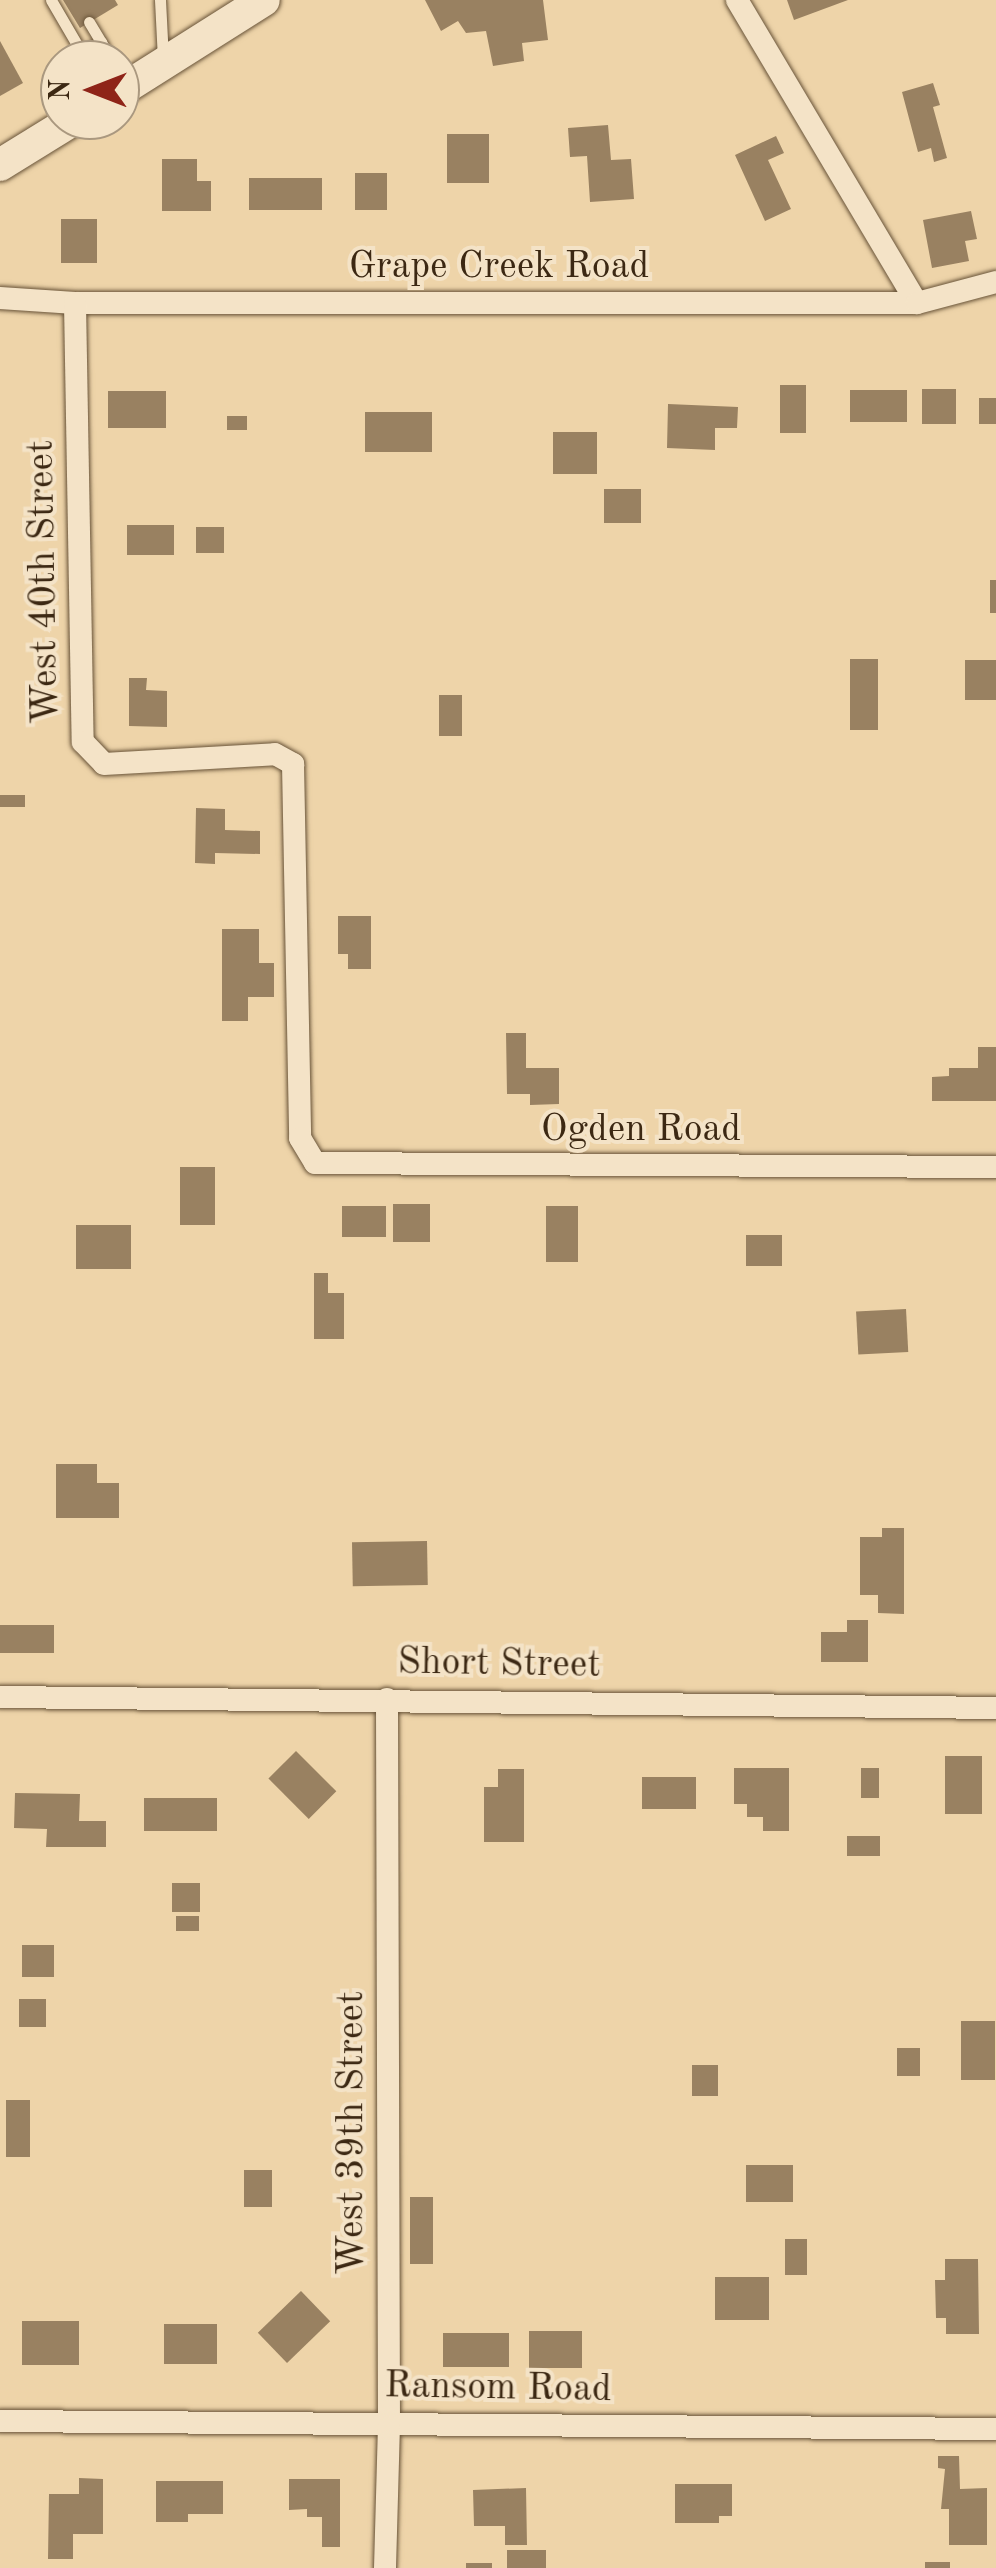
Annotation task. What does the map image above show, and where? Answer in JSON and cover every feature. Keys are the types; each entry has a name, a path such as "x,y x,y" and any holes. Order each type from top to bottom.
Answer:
{"main road":[{"path":"140,71 163,63 264,0"},
{"path":"0,166 41,140"}],"street":[{"path":"736,0 917,304"},
{"name":"Grape Creek Road","path":"0,298 75,304 917,304 996,282"},
{"name":"West 40th Street","path":"75,304 83,742 104,764 274,754 293,764 300,1138"},
{"name":"Ogden Road","path":"300,1138 316,1163 996,1166"},
{"name":"Short Street","path":"0,1697 387,1698 996,1708"},
{"name":"West 39th Street","path":"385,2568 389,2422 387,1698"},
{"name":"Ransom Road","path":"0,2421 996,2429"}],"lane":[{"path":"51,0 74,40"},
{"path":"160,0 163,63"},
{"path":"89,22 100,40"}],"building":[{"path":"63,0 115,0 118,5 80,28"},
{"path":"425,0 543,0 548,40 522,43 524,61 493,66 486,31 466,33 458,21 441,31"},
{"path":"787,0 848,0 794,20"},
{"path":"0,41 23,83 0,96"},
{"path":"933,83 940,105 933,107 947,158 934,162 931,148 918,152 902,92"},
{"path":"608,125 611,160 631,159 634,199 590,202 587,156 570,157 568,128"},
{"path":"447,134 489,134 489,183 447,183"},
{"path":"776,136 784,153 768,160 791,209 765,221 735,155"},
{"path":"162,159 197,159 197,181 211,181 211,211 162,211"},
{"path":"355,173 387,173 387,210 355,210"},
{"path":"249,178 322,178 322,210 249,210"},
{"path":"971,211 977,239 965,241 969,261 932,268 923,220"},
{"path":"61,219 97,219 97,263 61,263"},
{"path":"780,385 806,385 806,433 780,433"},
{"path":"922,389 956,389 956,424 922,424"},
{"path":"850,390 907,390 907,422 850,422"},
{"path":"108,391 166,391 166,428 108,428"},
{"path":"979,398 996,398 996,424 979,424"},
{"path":"668,404 738,407 737,428 715,428 715,450 667,448"},
{"path":"365,412 432,412 432,452 365,452"},
{"path":"227,416 247,416 247,430 227,430"},
{"path":"553,432 597,432 597,474 553,474"},
{"path":"604,489 641,489 641,523 604,523"},
{"path":"127,525 174,525 174,555 127,555"},
{"path":"196,527 224,527 224,553 196,553"},
{"path":"990,580 996,580 996,613 990,613"},
{"path":"850,659 878,659 878,730 850,730"},
{"path":"965,660 996,660 996,700 965,700"},
{"path":"129,678 147,678 146,690 167,691 167,727 129,726"},
{"path":"439,695 462,695 462,736 439,736"},
{"path":"0,795 25,795 25,807 0,807"},
{"path":"196,808 225,809 225,830 260,831 260,854 215,853 215,864 195,863"},
{"path":"338,916 371,916 371,969 348,969 348,954 338,954"},
{"path":"222,929 259,929 259,963 274,963 274,997 248,997 248,1021 222,1021"},
{"path":"506,1033 526,1033 526,1068 559,1068 559,1104 530,1105 530,1094 507,1094"},
{"path":"978,1047 996,1047 996,1101 932,1101 932,1077 949,1076 949,1068 978,1068"},
{"path":"180,1167 215,1167 215,1225 180,1225"},
{"path":"393,1204 430,1204 430,1242 393,1242"},
{"path":"342,1206 386,1206 386,1237 342,1237"},
{"path":"546,1206 578,1206 578,1262 546,1262"},
{"path":"76,1225 131,1225 131,1269 76,1269"},
{"path":"746,1235 782,1235 782,1266 746,1266"},
{"path":"314,1273 328,1273 328,1293 344,1293 344,1339 314,1339"},
{"path":"906,1309 908,1352 858,1355 856,1312"},
{"path":"56,1464 97,1464 97,1483 119,1483 119,1518 56,1518"},
{"path":"882,1528 904,1528 904,1614 878,1613 878,1595 860,1595 860,1537 882,1537"},
{"path":"427,1541 428,1585 353,1586 352,1542"},
{"path":"847,1620 868,1620 868,1662 821,1662 821,1632 847,1632"},
{"path":"0,1625 54,1625 54,1653 0,1653"},
{"path":"296,1751 336,1791 309,1819 268,1779"},
{"path":"945,1756 982,1756 982,1814 945,1814"},
{"path":"734,1768 789,1768 789,1831 763,1831 763,1817 747,1817 747,1804 734,1804"},
{"path":"861,1768 879,1768 879,1798 861,1798"},
{"path":"498,1769 524,1769 524,1842 484,1842 484,1787 498,1787"},
{"path":"642,1777 696,1777 696,1809 642,1809"},
{"path":"15,1793 80,1794 79,1821 106,1821 106,1847 46,1847 47,1829 14,1828"},
{"path":"144,1798 217,1798 217,1831 144,1831"},
{"path":"847,1836 880,1836 880,1856 847,1856"},
{"path":"172,1883 200,1883 200,1912 172,1912"},
{"path":"176,1916 199,1916 199,1931 176,1931"},
{"path":"22,1945 54,1945 54,1977 22,1977"},
{"path":"19,1999 46,1999 46,2027 19,2027"},
{"path":"961,2021 995,2021 995,2080 961,2080"},
{"path":"897,2048 920,2048 920,2076 897,2076"},
{"path":"692,2065 718,2065 718,2096 692,2096"},
{"path":"6,2100 30,2100 30,2157 6,2157"},
{"path":"746,2165 793,2165 793,2202 746,2202"},
{"path":"244,2170 272,2170 272,2207 244,2207"},
{"path":"410,2197 433,2197 433,2264 410,2264"},
{"path":"785,2239 807,2239 807,2275 785,2275"},
{"path":"945,2259 978,2259 979,2334 946,2334 946,2318 936,2318 935,2280 945,2280"},
{"path":"715,2277 769,2277 769,2320 715,2320"},
{"path":"301,2291 330,2321 287,2363 258,2333"},
{"path":"22,2321 79,2321 79,2365 22,2365"},
{"path":"164,2324 217,2324 217,2364 164,2364"},
{"path":"529,2331 582,2331 582,2368 529,2368"},
{"path":"443,2333 509,2333 509,2367 443,2367"},
{"path":"938,2456 959,2456 960,2489 987,2488 987,2545 949,2545 949,2509 941,2509 945,2469 938,2468"},
{"path":"79,2478 103,2479 103,2534 73,2534 73,2559 48,2559 49,2494 79,2494"},
{"path":"289,2479 340,2479 340,2547 322,2547 322,2517 307,2517 307,2509 289,2510"},
{"path":"156,2481 223,2481 223,2514 188,2514 188,2522 156,2522"},
{"path":"675,2484 732,2484 732,2516 719,2516 719,2523 675,2523"},
{"path":"526,2488 527,2545 505,2545 505,2526 474,2526 473,2490"},
{"path":"507,2550 546,2550 546,2568 507,2568"},
{"path":"925,2562 950,2562 950,2568 925,2568"},
{"path":"466,2563 492,2563 492,2568 466,2568"}]}
